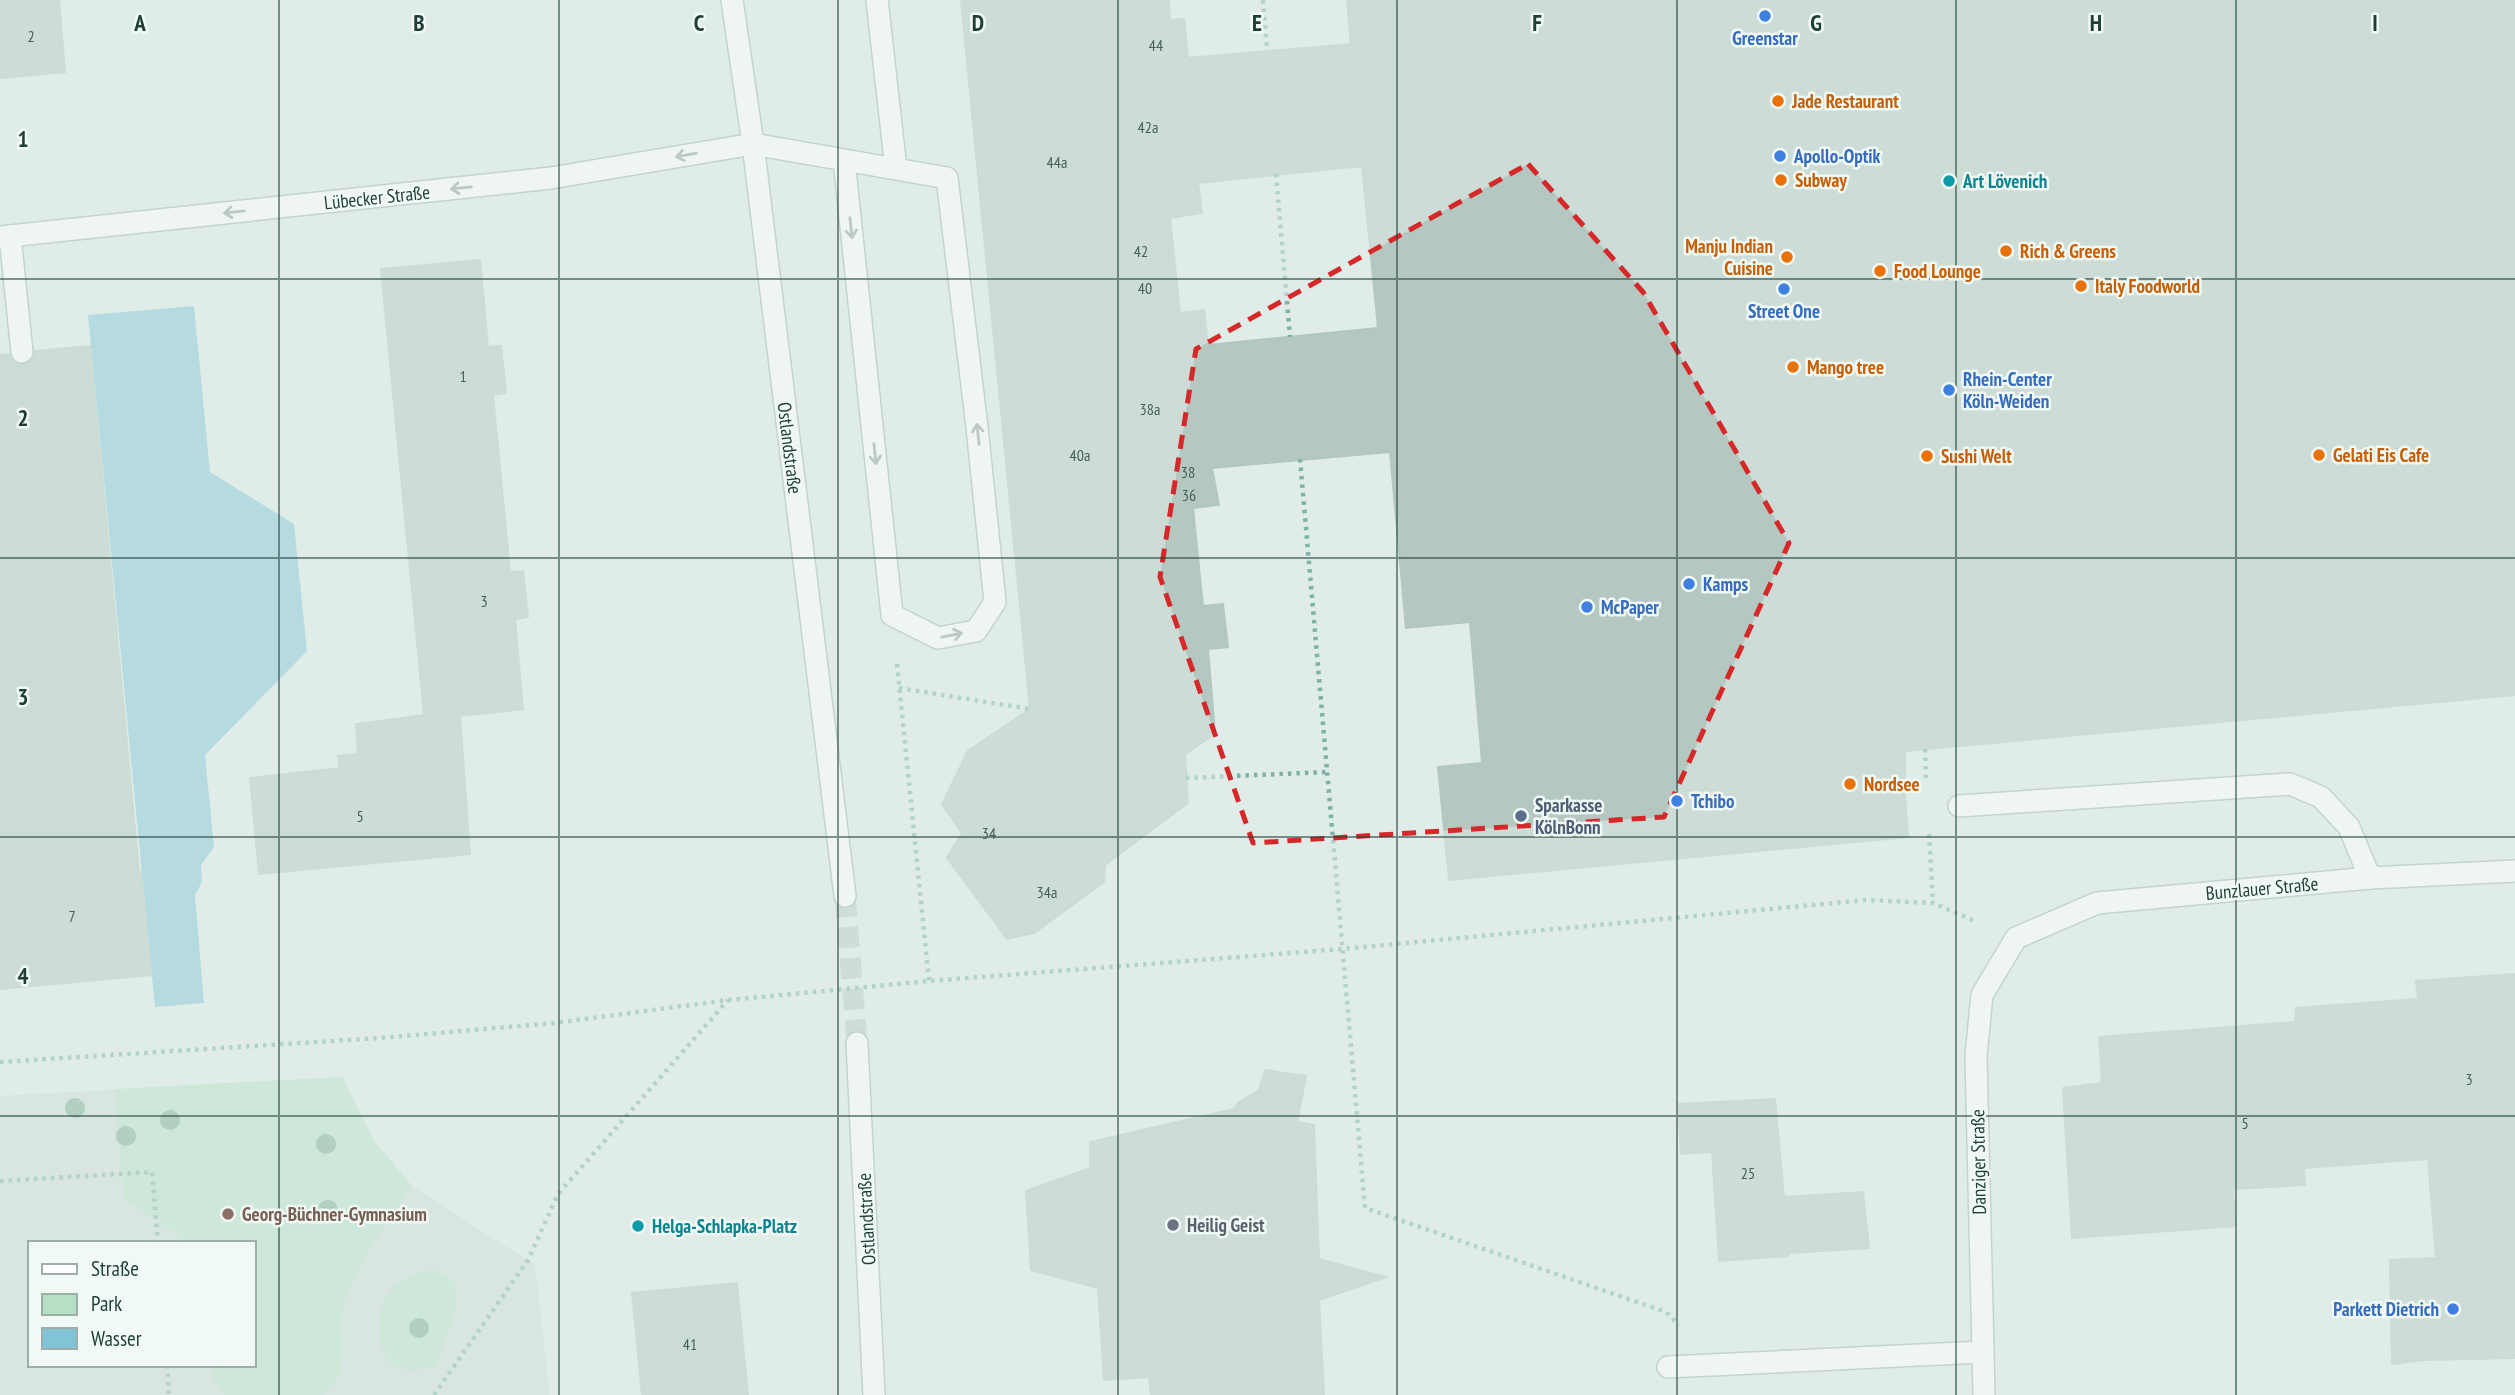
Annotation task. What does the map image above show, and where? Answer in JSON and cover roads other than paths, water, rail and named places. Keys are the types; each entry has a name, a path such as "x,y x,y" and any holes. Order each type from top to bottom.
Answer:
{"street":[{"name":"Ostlandstraße","path":"732,0 753,144 845,895"},
{"path":"877,0 896,169"},
{"name":"Lübecker Straße","path":"5,236 551,178 753,144 947,178 995,602 976,631 938,638 891,615 844,160"},
{"path":"5,236 22,352"},
{"path":"1959,806 2290,784 2321,797 2350,827 2370,878"},
{"name":"Bunzlauer Straße","path":"2016,938 2097,903 2370,878 2515,870"},
{"name":"Danziger Straße","path":"1984,1395 1976,1056 1982,995 2016,938"},
{"name":"Ostlandstraße","path":"857,1043 874,1395"},
{"path":"1668,1367 1982,1352"}],"water":[{"path":"194,306 210,472 294,524 307,651 205,755 214,847 201,865 202,882 195,895 204,1003 155,1007 88,315"}],"tunnel":[{"path":"845,896 857,1043"}],"place":[{"name":"Greenstar","path":"1765,16"},
{"name":"Jade Restaurant","path":"1778,101"},
{"name":"Apollo-Optik","path":"1780,156"},
{"name":"Subway","path":"1781,180"},
{"name":"Art Lövenich","path":"1949,181"},
{"name":"Rich & Greens","path":"2006,251"},
{"name":"Manju Indian Cuisine","path":"1787,257"},
{"name":"Food Lounge","path":"1880,271"},
{"name":"Italy Foodworld","path":"2081,286"},
{"name":"Street One","path":"1784,289"},
{"name":"Mango tree","path":"1793,367"},
{"name":"Rhein-Center Köln-Weiden","path":"1949,390"},
{"name":"Gelati Eis Cafe","path":"2319,455"},
{"name":"Sushi Welt","path":"1927,456"},
{"name":"Kamps","path":"1689,584"},
{"name":"McPaper","path":"1587,607"},
{"name":"Nordsee","path":"1850,784"},
{"name":"Tchibo","path":"1677,801"},
{"name":"Sparkasse KölnBonn","path":"1521,816"},
{"name":"Georg-Büchner-Gymnasium","path":"228,1214"},
{"name":"Heilig Geist","path":"1173,1225"},
{"name":"Helga-Schlapka-Platz","path":"638,1226"},
{"name":"Parkett Dietrich","path":"2453,1309"}]}
